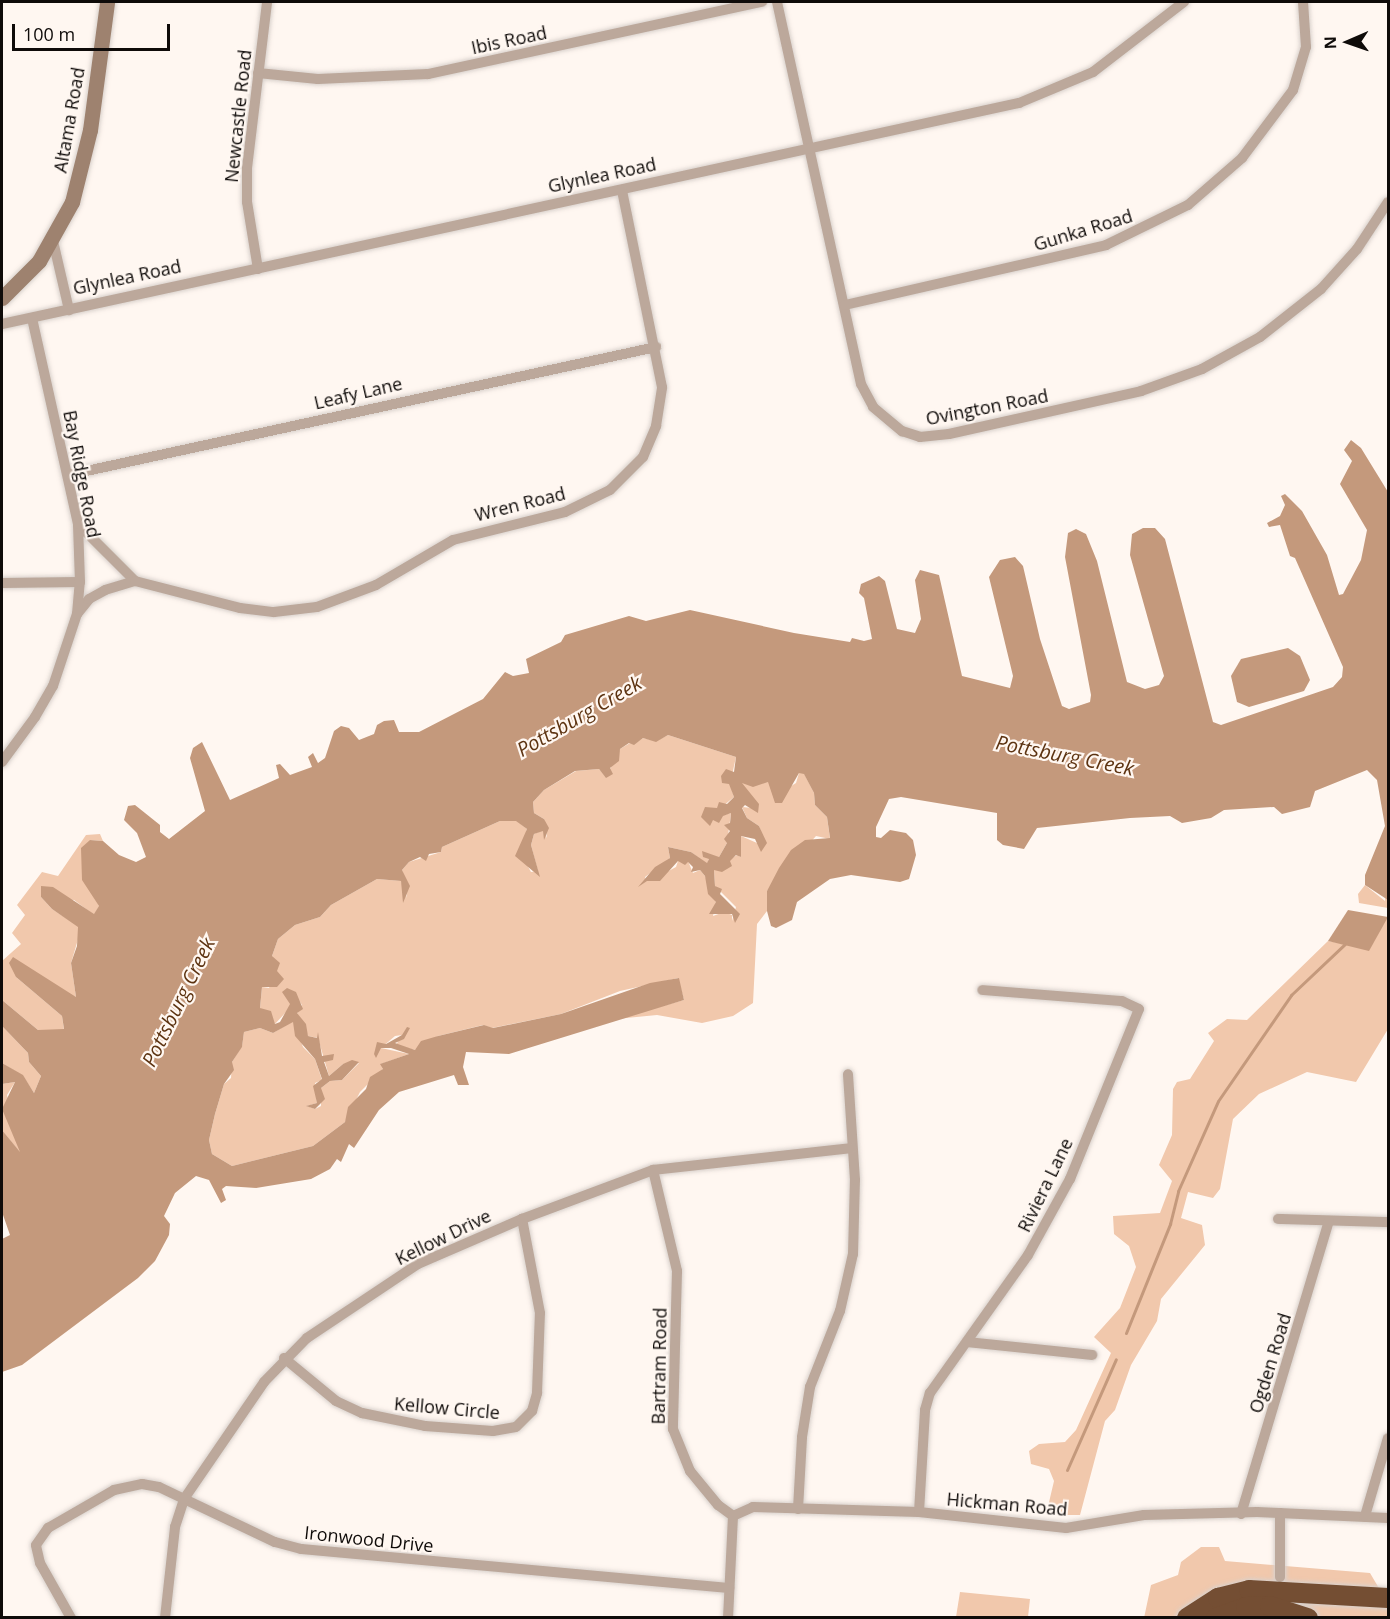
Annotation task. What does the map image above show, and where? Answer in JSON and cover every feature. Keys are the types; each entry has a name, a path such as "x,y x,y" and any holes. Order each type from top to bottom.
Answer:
{"highway":[{"path":"1187,1617 1218,1598 1249,1590 1389,1598"},
{"path":"1216,1617 1246,1607 1270,1606 1308,1617"}],"street":[{"name":"Altama Road","path":"53,241 72,202 83,167 107,2"},
{"name":"Newcastle Road","path":"258,269 247,202 247,168 267,2"},
{"name":"Ibis Road","path":"258,73 318,79 428,74 762,2"},
{"name":"Ovington Road","path":"777,2 861,384 873,407 902,431 920,437 948,434 1141,391 1202,369 1236,352 1321,289 1357,249 1389,202"},
{"name":"Glynlea Road","path":"2,324 1019,103 1062,88 1093,72 1184,2"},
{"name":"Gunka Road","path":"845,305 1106,245 1188,205 1242,158 1293,90 1306,47 1303,2"},
{"name":"Wren Road","path":"135,581 240,609 274,612 317,608 376,585 453,540 565,512 592,501 628,476 643,457 656,426 662,387 656,346 622,190"},
{"path":"2,298 53,241"},
{"path":"53,241 69,310"},
{"name":"Bay Ridge Road","path":"2,762 53,686 77,614 80,582 78,524 32,318"},
{"name":"Leafy Lane","path":"68,475 656,346"},
{"path":"77,614 89,599 105,590 135,581 78,524"},
{"path":"2,583 80,582"},
{"name":"Riviera Lane","path":"919,1512 925,1410 930,1393 1028,1256 1070,1179 1139,1009 1122,1001 982,990"},
{"path":"798,1509 802,1437 810,1387 840,1311 852,1254 852,1148 848,1074"},
{"name":"Kellow Drive","path":"165,1617 175,1527 184,1499 284,1358 418,1264 522,1219 653,1170 852,1148"},
{"name":"Bartram Road","path":"653,1170 677,1271 673,1429 690,1471 718,1505 733,1516"},
{"name":"Kellow Circle","path":"284,1358 336,1401 362,1413 425,1426 493,1431 516,1427 532,1411 537,1393 540,1313 522,1219"},
{"path":"1278,1219 1389,1222"},
{"name":"Ogden Road","path":"1241,1514 1329,1221"},
{"path":"967,1342 1092,1355"},
{"path":"1365,1516 1389,1438"},
{"name":"Ironwood Drive","path":"70,1617 40,1563 36,1545 48,1528 126,1486 159,1487 276,1542 301,1549 729,1588"},
{"name":"Hickman Road","path":"733,1516 753,1507 919,1512 1066,1528 1144,1515 1280,1512 1389,1518"},
{"path":"1280,1512 1280,1577"},
{"path":"728,1617 733,1516"}],"shaded area":[{"path":"668,735 736,757 730,784 734,797 706,820 731,813 727,843 719,857 709,859 707,864 691,852 668,847 670,858 645,877 646,881 676,867 678,861 688,861 693,873 700,870 705,876 716,902 713,916 724,912 732,915 732,921 736,907 715,886 714,870 737,855 741,857 741,836 757,843 764,840 759,826 747,818 742,807 752,808 741,783 769,782 788,788 796,783 799,773 804,773 814,793 815,805 827,817 830,839 816,836 767,891 767,911 757,924 753,1003 733,1016 702,1023 657,1015 616,1019 684,1000 678,978 620,991 561,1014 492,1028 483,1025 438,1036 415,1050 396,1045 402,1035 395,1036 381,1048 409,1054 381,1064 383,1069 360,1092 345,1122 313,1146 232,1166 212,1154 209,1140 215,1114 224,1084 231,1078 232,1062 242,1046 244,1032 260,1028 273,1033 293,1021 303,1047 315,1059 322,1080 315,1083 317,1103 307,1106 315,1109 321,1106 321,1088 330,1081 342,1080 359,1063 343,1064 329,1076 318,1038 308,1036 297,1013 302,1005 298,999 275,1024 260,1008 262,987 269,988 277,971 272,956 278,939 295,925 320,917 331,905 377,879 401,881 407,898 402,870 409,862 441,852 442,847 500,821 516,820 527,829 523,845 525,861 531,872 538,871 531,845 534,834 543,830 547,838 544,819 534,813 533,802 544,790 576,771 599,769 606,777 620,749 643,738 656,741"},
{"path":"100,834 103,841 90,840 99,907 94,915 74,900 41,897 52,909 78,926 79,936 71,963 76,997 16,977 62,1016 64,1030 38,1030 2,1000 2,961 21,944 12,933 25,915 17,905 42,872 58,876 86,835"},
{"path":"1388,872 1388,908 1359,903 1358,894 1365,885 1385,901"},
{"path":"1388,917 1388,1029 1356,1082 1307,1072 1259,1094 1233,1119 1220,1189 1213,1198 1188,1192 1181,1218 1202,1225 1205,1245 1161,1299 1157,1321 1131,1365 1115,1410 1105,1421 1080,1515 1046,1515 1054,1481 1049,1469 1031,1464 1029,1451 1039,1444 1065,1442 1076,1430 1111,1353 1094,1337 1120,1308 1136,1267 1129,1246 1114,1234 1113,1216 1160,1213 1172,1181 1159,1165 1172,1135 1173,1089 1177,1082 1190,1079 1214,1041 1208,1033 1227,1019 1247,1020 1328,941 1345,944"},
{"path":"2,1026 28,1053 29,1062 41,1076 34,1093 23,1076 2,1063"},
{"path":"15,1082 7,1095 21,1154 2,1130 2,1084"},
{"path":"1201,1547 1219,1547 1225,1561 1370,1573 1380,1590 1188,1607 1175,1617 1144,1618 1151,1585 1178,1575 1181,1562"},
{"path":"960,1592 1030,1599 1028,1617 956,1617"},
{"path":"1284,1595 1388,1605 1388,1617 1319,1617 1283,1603"}],"water":[{"name":"Pottsburg Creek","path":"1351,440 1361,448 1388,492 1388,900 1365,885 1365,875 1385,826 1377,780 1367,770 1315,791 1310,807 1282,814 1274,807 1224,810 1211,818 1182,823 1170,816 1037,828 1024,849 1003,845 997,840 997,813 901,797 889,799 876,827 876,837 881,838 890,830 906,833 913,840 916,855 909,879 900,882 851,875 830,879 797,902 792,920 776,928 771,926 767,911 767,891 779,868 791,850 805,840 830,838 827,817 815,805 814,793 804,774 799,773 782,803 775,803 768,782 753,787 742,783 759,804 758,813 745,805 742,808 747,818 759,826 767,843 761,852 755,839 741,836 741,857 736,855 730,861 732,866 722,872 714,870 715,886 722,889 720,894 740,914 735,923 732,914 709,914 716,902 708,894 705,876 700,870 691,872 693,867 688,862 685,865 678,861 660,881 647,881 638,887 655,867 670,858 668,847 691,852 707,863 709,859 703,857 702,851 719,857 727,843 724,839 730,831 724,825 730,823 731,813 723,816 719,823 713,820 710,826 701,817 705,807 717,808 719,802 727,804 734,797 729,784 722,783 721,776 726,769 734,772 736,757 668,735 656,742 643,738 634,745 629,743 620,749 619,761 610,768 613,774 606,778 599,769 575,771 544,790 533,802 534,813 544,819 549,828 544,840 543,831 534,834 531,845 540,877 515,856 527,829 516,821 500,821 442,847 441,852 429,854 426,861 420,857 409,862 402,870 410,886 403,903 401,881 377,879 331,905 320,917 295,925 278,939 272,956 280,963 277,971 284,979 277,987 262,987 260,1008 271,1011 275,1024 280,1022 290,1004 282,992 287,988 296,992 303,1009 297,1013 306,1024 308,1036 317,1038 318,1032 322,1056 334,1054 333,1060 324,1062 329,1076 343,1064 352,1060 359,1062 342,1080 330,1081 321,1088 325,1099 315,1109 306,1106 317,1103 313,1086 322,1079 315,1059 295,1036 293,1022 273,1033 260,1028 244,1032 242,1047 232,1062 234,1070 224,1084 215,1114 209,1140 212,1154 232,1166 313,1146 345,1122 348,1107 366,1089 370,1077 383,1069 380,1064 409,1054 391,1048 381,1048 376,1058 374,1054 377,1042 386,1044 402,1035 407,1027 410,1028 404,1039 395,1043 415,1050 421,1041 438,1036 484,1025 493,1028 561,1014 650,983 679,978 684,1000 509,1054 466,1052 463,1067 469,1085 458,1085 454,1075 399,1092 379,1110 354,1148 349,1144 341,1162 337,1159 330,1169 311,1179 256,1188 226,1186 222,1189 226,1200 221,1203 209,1180 196,1176 175,1193 164,1216 170,1224 169,1235 155,1261 138,1278 22,1365 2,1372 2,1239 10,1235 2,1212 2,1130 20,1152 2,1109 15,1082 2,1084 2,1063 23,1075 34,1093 41,1076 29,1062 28,1053 2,1026 2,1000 38,1030 64,1029 62,1016 16,977 9,963 13,957 76,997 71,963 77,946 78,927 52,909 41,897 41,886 53,887 94,914 99,906 82,880 81,848 90,840 103,841 119,855 136,862 146,857 137,833 124,820 128,806 135,805 160,825 160,832 169,839 205,811 190,758 193,748 202,742 230,800 279,778 276,765 280,764 290,775 312,767 308,757 313,753 318,763 325,758 334,731 341,726 349,728 359,740 374,734 377,725 384,721 394,720 399,732 419,732 483,699 505,672 513,676 529,673 526,659 561,642 565,635 629,616 646,621 690,610 794,633 850,642 852,638 864,641 872,639 864,598 859,593 861,584 879,576 885,581 897,629 915,633 921,619 915,580 920,570 939,575 962,676 1010,688 1013,676 989,577 1000,560 1015,557 1023,566 1040,639 1062,706 1069,709 1090,702 1091,695 1065,557 1068,533 1076,529 1086,534 1097,561 1127,682 1145,689 1159,685 1164,676 1130,555 1132,534 1143,528 1155,528 1165,539 1213,722 1221,725 1333,687 1342,677 1343,667 1295,558 1290,556 1280,525 1269,527 1267,523 1280,516 1285,505 1281,496 1285,494 1302,511 1327,555 1339,595 1343,594 1361,560 1367,530 1340,484 1352,461 1344,450"},
{"path":"1288,648 1300,656 1310,680 1304,691 1249,707 1237,702 1231,676 1241,659"},
{"path":"1348,910 1388,917 1369,951 1328,941"}],"waterway":[{"path":"1126,1333 1170,1224 1178,1191 1218,1101 1291,995 1345,944"},
{"path":"1067,1470 1116,1359"}]}
